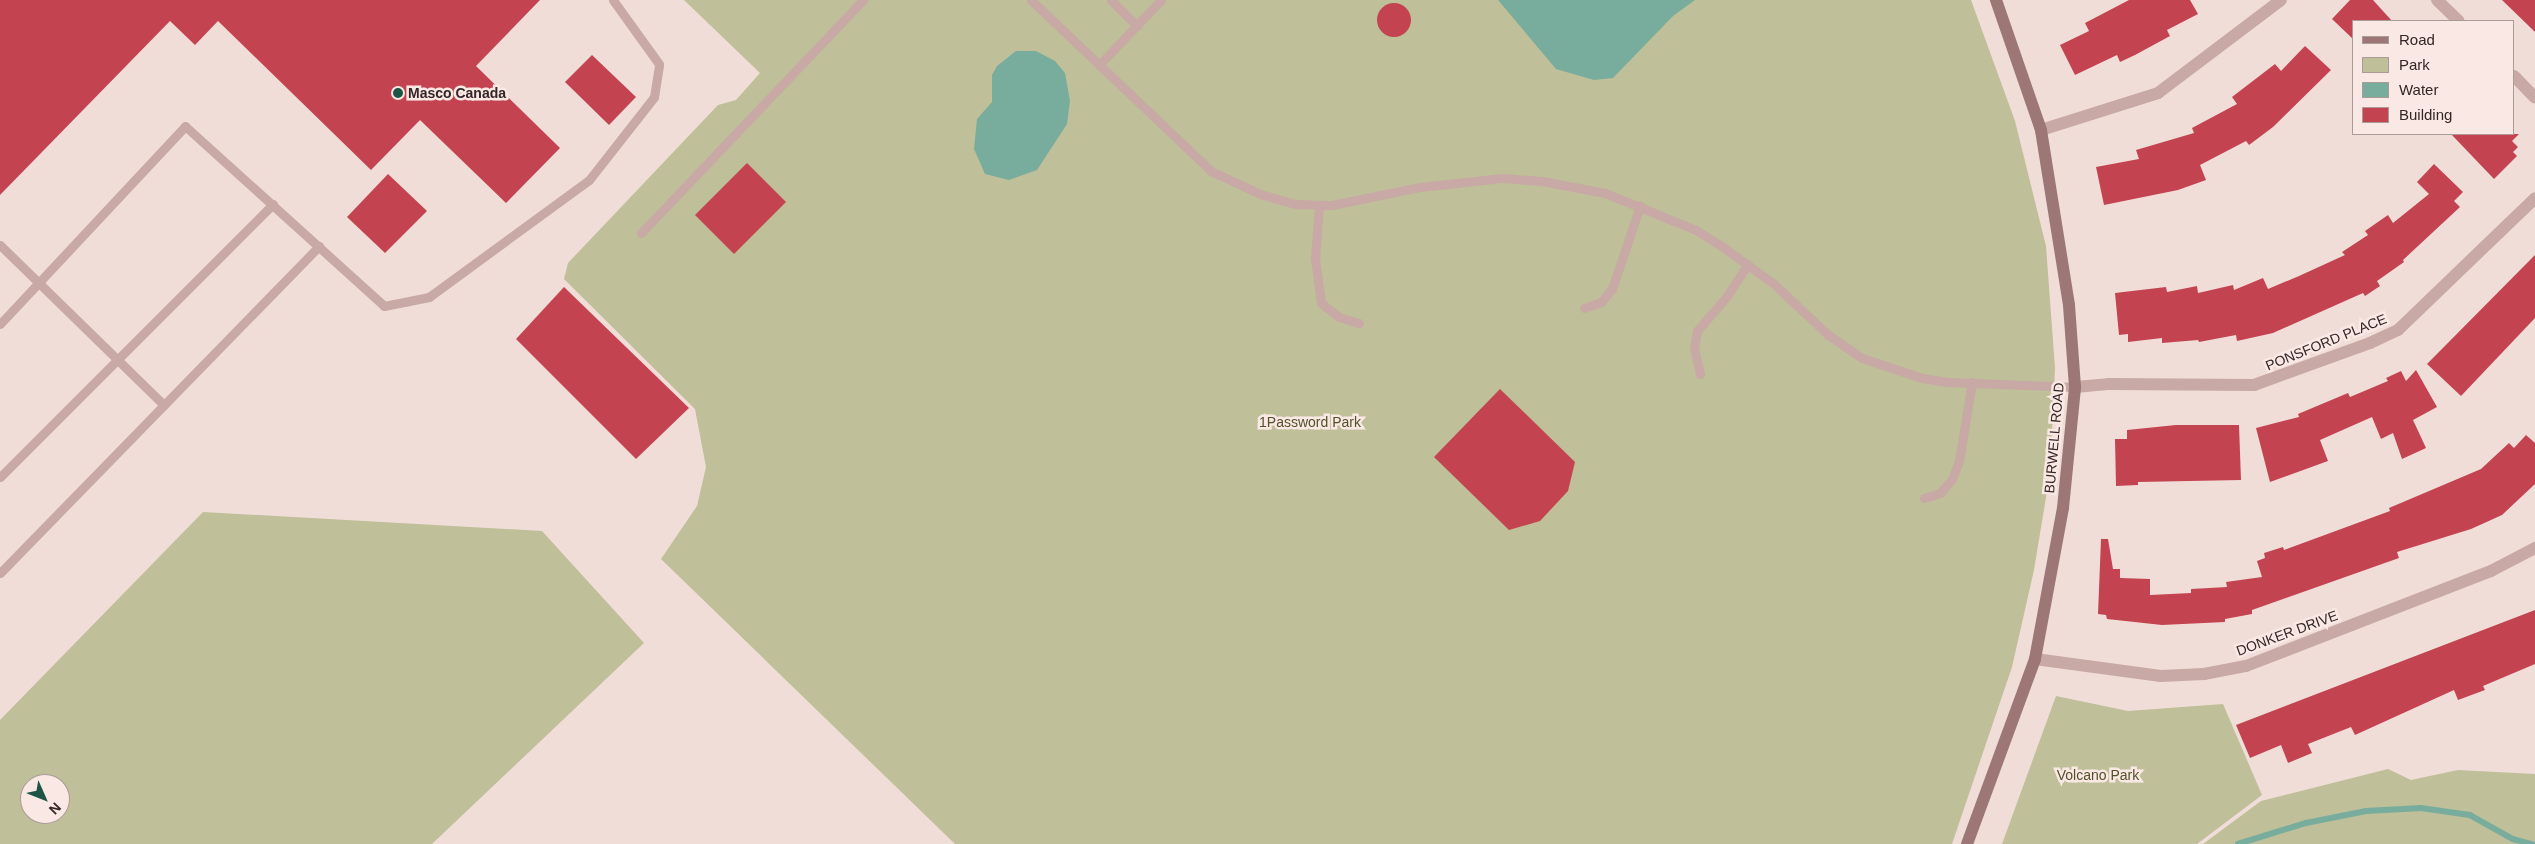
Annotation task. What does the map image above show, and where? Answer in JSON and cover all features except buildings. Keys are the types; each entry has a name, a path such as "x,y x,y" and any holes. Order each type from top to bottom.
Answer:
{"main road":[{"name":"BURWELL ROAD","path":"1967,844 2035,659 2063,508 2075,387 2069,305 2041,130 1996,0"}],"street":[{"path":"2041,130 2158,94 2281,0"},
{"path":"2438,0 2458,20"},
{"path":"2515,77 2535,98"},
{"name":"PONSFORD PLACE","path":"2075,387 2108,384 2254,385 2370,343 2398,330 2535,198"},
{"name":"DONKER DRIVE","path":"2035,659 2161,676 2204,674 2246,666 2490,571 2535,548"}],"lane":[{"path":"0,324 185,126 384,306 429,297 589,180 654,97 659,64 613,0"},
{"path":"641,233 863,0"},
{"path":"1031,0 1211,171 1260,194 1319,206 1420,187 1502,178 1542,180 1605,193 1696,230 1748,264 1774,284 1827,334 1862,358 1922,378 2075,387"},
{"path":"1111,0 1137,26"},
{"path":"1099,65 1161,0"},
{"path":"0,477 272,204"},
{"path":"1319,206 1315,258 1321,303 1339,317 1359,323"},
{"path":"1584,308 1601,302 1612,289 1640,206"},
{"path":"0,244 164,404"},
{"path":"0,573 318,246"},
{"path":"1700,374 1694,348 1697,331 1727,296 1748,264"},
{"path":"1924,498 1940,493 1952,479 1958,461 1972,382"}],"green space":[{"name":"1Password Park","path":"684,0 1971,0 2015,121 2046,246 2055,368 2050,473 2034,570 2012,667 1952,844 955,844 661,559 697,506 706,467 695,409 564,279 568,263 718,105 736,100 760,73"},
{"path":"203,512 542,531 644,643 432,844 0,844 0,720"},
{"name":"Volcano Park","path":"2056,696 2128,711 2223,704 2262,795 2197,844 2002,844"},
{"path":"2388,769 2411,780 2458,770 2535,774 2535,844 2203,844 2261,801"}],"water":[{"path":"1498,0 1695,0 1673,16 1613,78 1594,80 1556,69"},
{"path":"1016,51 1036,51 1055,61 1065,73 1070,101 1067,124 1037,170 1009,180 985,174 974,149 977,119 992,102 992,75 997,66"}],"waterway":[{"path":"2238,844 2306,823 2366,811 2421,808 2470,815 2513,839 2532,844"}],"place":[{"name":"Masco Canada","path":"398,93"}]}
